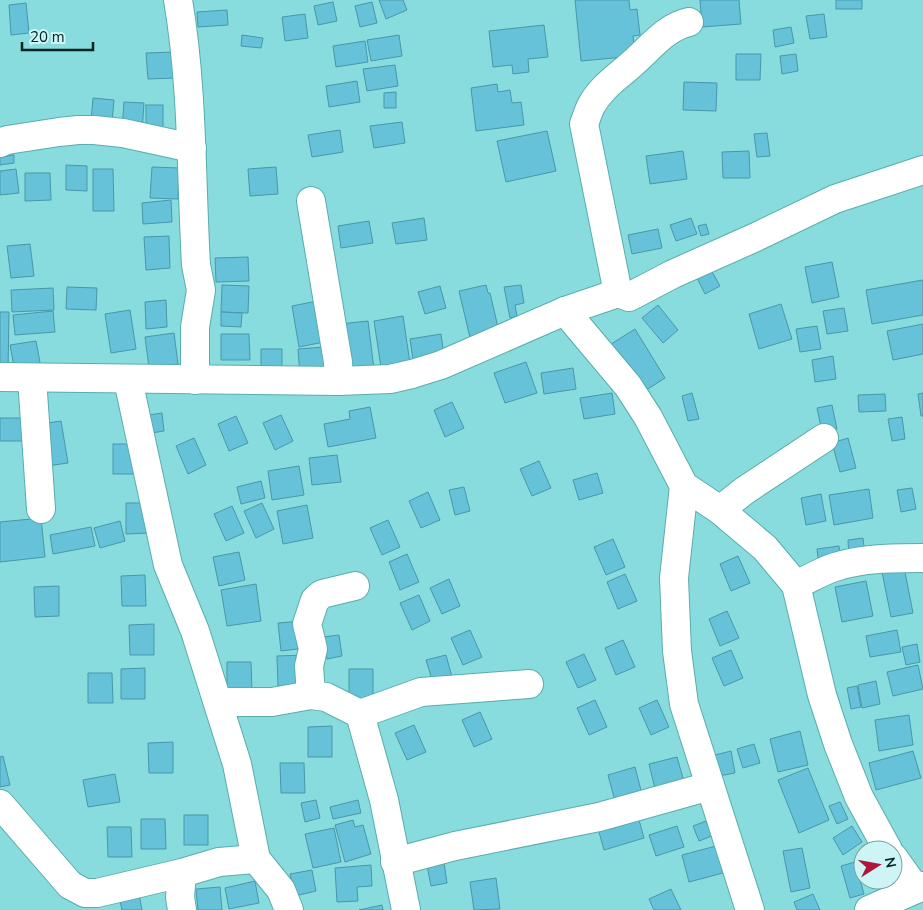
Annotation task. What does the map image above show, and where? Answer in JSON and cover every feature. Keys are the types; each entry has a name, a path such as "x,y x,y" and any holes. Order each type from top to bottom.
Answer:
{"street":[{"path":"178,0 185,44 192,148 196,265 201,290 195,327 195,380"},
{"path":"618,293 584,124 591,106 608,83 633,64 659,38 680,24 689,22"},
{"path":"0,143 7,140 78,130 124,133 192,148"},
{"path":"0,377 128,380 339,381 390,379 434,368 566,311 618,293 629,297 673,274 836,199 923,170"},
{"path":"311,201 339,381"},
{"path":"566,311 628,386 648,417 684,486 720,510 765,548 796,585 822,695 838,744 858,797 882,840"},
{"path":"32,378 41,509"},
{"path":"128,380 168,565 195,631 237,764 256,859 281,890 289,910"},
{"path":"720,510 744,491 824,438"},
{"path":"684,486 674,578 677,652 684,704 750,910"},
{"path":"796,585 834,567 863,560 923,558"},
{"path":"311,695 309,666 313,649 307,624 315,600 322,594 355,586"},
{"path":"360,714 421,692 529,684"},
{"path":"218,702 272,702 311,695 326,696 360,714 384,800 406,910"},
{"path":"395,862 455,846 599,817 710,786"},
{"path":"0,804 70,885 85,893 97,893 182,873 219,862 256,859"},
{"path":"869,910 920,888 903,868"},
{"path":"182,873 180,897 182,910"}],"building":[{"path":"379,0 403,0 407,10 386,19"},
{"path":"575,0 629,0 630,10 637,9 640,35 633,36 635,56 581,61"},
{"path":"700,0 739,0 741,24 702,27"},
{"path":"836,0 862,0 862,9 836,9"},
{"path":"333,2 337,21 318,25 314,6"},
{"path":"372,2 377,23 360,27 355,6"},
{"path":"26,3 29,33 11,35 9,5"},
{"path":"227,10 228,25 198,27 197,12"},
{"path":"305,14 308,38 285,41 282,17"},
{"path":"824,14 827,37 810,39 806,16"},
{"path":"544,25 548,57 528,59 529,72 513,74 512,65 493,67 489,31"},
{"path":"791,27 794,43 775,47 773,30"},
{"path":"242,35 263,38 261,48 241,46"},
{"path":"399,35 402,56 371,61 367,40"},
{"path":"365,41 368,62 336,67 333,46"},
{"path":"175,52 176,78 148,79 146,53"},
{"path":"736,54 761,54 760,80 736,80"},
{"path":"796,54 798,71 782,74 780,56"},
{"path":"395,65 398,86 367,91 363,69"},
{"path":"357,81 360,102 329,107 326,86"},
{"path":"684,82 717,83 716,111 683,110"},
{"path":"497,84 498,92 510,90 512,103 521,102 524,125 476,131 471,88"},
{"path":"396,92 396,108 384,108 384,93"},
{"path":"93,98 114,100 112,123 91,121"},
{"path":"124,102 144,103 142,132 122,130"},
{"path":"146,105 163,105 163,132 146,132"},
{"path":"402,122 405,143 374,148 370,126"},
{"path":"340,130 343,152 312,157 308,135"},
{"path":"547,131 556,171 506,182 497,141"},
{"path":"767,133 770,156 757,157 754,134"},
{"path":"683,151 687,179 650,184 646,156"},
{"path":"749,151 750,178 723,178 722,152"},
{"path":"14,155 14,163 0,165 0,157"},
{"path":"66,165 87,166 87,191 66,190"},
{"path":"152,167 179,168 178,199 150,198"},
{"path":"276,167 278,194 250,196 248,169"},
{"path":"16,169 19,193 0,195 0,171"},
{"path":"93,169 113,169 114,211 93,211"},
{"path":"25,173 50,173 51,200 25,201"},
{"path":"171,200 172,222 143,224 142,203"},
{"path":"424,218 427,240 396,244 392,223"},
{"path":"691,218 697,234 676,241 670,225"},
{"path":"369,221 373,243 341,248 338,226"},
{"path":"706,224 709,234 701,236 698,226"},
{"path":"658,229 662,248 632,254 628,235"},
{"path":"169,236 170,268 146,270 144,237"},
{"path":"30,244 34,276 11,278 7,246"},
{"path":"248,257 249,281 216,282 215,258"},
{"path":"832,262 839,297 812,303 805,267"},
{"path":"710,268 720,286 705,294 696,276"},
{"path":"923,280 923,315 872,324 866,290"},
{"path":"222,285 249,286 248,313 221,312"},
{"path":"486,285 488,293 490,293 500,336 471,342 459,291"},
{"path":"521,285 524,303 515,305 517,316 510,318 504,287"},
{"path":"440,286 446,308 425,314 418,292"},
{"path":"67,287 97,288 96,310 66,309"},
{"path":"53,288 54,310 12,312 11,290"},
{"path":"166,300 167,327 146,329 145,302"},
{"path":"317,301 324,342 299,347 292,306"},
{"path":"781,304 792,339 759,349 749,314"},
{"path":"658,305 678,330 663,343 642,318"},
{"path":"844,308 848,331 827,334 823,311"},
{"path":"130,310 136,349 111,353 105,314"},
{"path":"53,311 55,332 15,335 13,315"},
{"path":"0,312 9,312 8,371 0,371"},
{"path":"221,312 242,313 241,327 221,326"},
{"path":"403,316 410,363 381,367 374,321"},
{"path":"368,321 374,369 346,373 340,324"},
{"path":"923,324 923,354 893,360 887,331"},
{"path":"817,326 821,349 800,352 796,329"},
{"path":"635,329 665,378 640,394 611,344"},
{"path":"174,333 178,364 149,368 145,337"},
{"path":"221,334 249,334 250,360 221,360"},
{"path":"441,334 444,355 413,360 410,339"},
{"path":"36,341 41,368 15,372 10,345"},
{"path":"324,347 326,374 300,376 298,349"},
{"path":"261,349 282,349 282,374 261,375"},
{"path":"833,356 836,379 815,382 812,360"},
{"path":"526,362 537,393 505,403 494,373"},
{"path":"573,368 576,389 544,394 541,373"},
{"path":"612,393 615,414 584,419 580,398"},
{"path":"692,393 699,419 688,421 682,396"},
{"path":"923,393 923,416 921,416 918,394"},
{"path":"885,394 886,411 859,412 858,395"},
{"path":"452,402 464,428 445,437 434,410"},
{"path":"832,405 837,429 822,432 817,408"},
{"path":"370,407 376,438 328,447 324,424 350,419 349,411"},
{"path":"162,413 164,431 145,434 142,416"},
{"path":"281,415 293,441 275,450 263,423"},
{"path":"236,416 248,443 229,451 218,424"},
{"path":"902,417 905,439 892,441 888,419"},
{"path":"0,418 22,418 23,441 0,441"},
{"path":"61,421 68,463 47,466 41,424"},
{"path":"194,438 206,465 188,474 176,446"},
{"path":"848,438 856,468 840,472 832,443"},
{"path":"113,444 137,444 137,474 113,474"},
{"path":"337,455 341,482 312,485 309,458"},
{"path":"539,461 551,488 532,496 520,469"},
{"path":"299,466 304,495 272,500 268,471"},
{"path":"597,473 603,493 579,500 573,480"},
{"path":"261,481 265,498 241,504 237,487"},
{"path":"464,487 470,511 455,515 449,490"},
{"path":"912,488 916,509 901,512 897,490"},
{"path":"869,489 873,518 834,525 829,495"},
{"path":"428,492 440,520 421,528 409,501"},
{"path":"821,494 826,521 806,525 801,498"},
{"path":"126,503 150,503 150,533 126,534"},
{"path":"262,503 274,529 256,538 244,511"},
{"path":"307,505 313,538 283,544 277,511"},
{"path":"232,506 244,533 226,541 214,514"},
{"path":"41,518 45,557 0,562 0,522"},
{"path":"388,520 400,547 382,555 370,528"},
{"path":"120,521 125,541 100,548 94,528"},
{"path":"91,527 95,546 53,554 50,535"},
{"path":"863,538 865,555 849,557 848,540"},
{"path":"613,539 625,567 606,575 594,547"},
{"path":"839,546 841,564 819,567 817,549"},
{"path":"239,552 245,580 219,586 213,557"},
{"path":"407,554 419,582 400,590 389,562"},
{"path":"738,556 750,583 731,591 720,564"},
{"path":"904,567 913,613 891,617 882,572"},
{"path":"625,574 637,601 618,609 607,582"},
{"path":"145,575 146,606 122,606 121,576"},
{"path":"449,579 460,606 442,614 430,588"},
{"path":"866,581 873,616 842,622 835,587"},
{"path":"256,584 261,621 227,626 221,590"},
{"path":"59,586 59,616 35,617 34,587"},
{"path":"419,595 430,621 412,630 400,603"},
{"path":"727,611 739,638 720,646 709,619"},
{"path":"302,621 305,648 281,651 278,623"},
{"path":"154,624 154,655 130,655 129,625"},
{"path":"470,630 482,657 463,665 451,638"},
{"path":"897,630 901,652 870,657 866,636"},
{"path":"339,635 342,656 327,659 323,637"},
{"path":"623,640 635,667 616,675 605,648"},
{"path":"917,644 920,662 906,665 902,647"},
{"path":"731,650 743,678 724,686 712,658"},
{"path":"584,654 596,680 578,688 566,662"},
{"path":"305,655 305,685 278,686 277,656"},
{"path":"446,655 452,677 433,683 426,660"},
{"path":"227,662 251,662 252,692 227,692"},
{"path":"918,665 923,689 893,696 887,672"},
{"path":"145,668 145,699 121,699 121,669"},
{"path":"349,669 373,669 373,699 349,700"},
{"path":"88,673 112,673 113,703 88,703"},
{"path":"876,681 880,704 862,708 858,685"},
{"path":"857,686 861,707 851,709 847,688"},
{"path":"595,700 607,727 589,735 577,708"},
{"path":"657,700 669,727 651,735 639,708"},
{"path":"480,712 492,739 474,747 462,720"},
{"path":"909,715 913,745 879,751 875,720"},
{"path":"414,725 426,752 407,760 395,733"},
{"path":"332,726 332,757 308,757 308,727"},
{"path":"800,731 808,765 778,772 770,739"},
{"path":"173,742 173,773 149,773 148,743"},
{"path":"754,744 760,763 743,768 737,749"},
{"path":"731,751 735,773 719,776 715,755"},
{"path":"913,751 921,778 876,790 869,763"},
{"path":"3,756 10,785 0,787 0,757"},
{"path":"677,757 685,785 656,793 649,764"},
{"path":"280,763 304,763 305,793 281,793"},
{"path":"635,767 642,794 615,801 608,775"},
{"path":"808,768 829,820 799,833 778,780"},
{"path":"115,774 120,802 88,807 83,780"},
{"path":"316,800 320,818 305,822 301,803"},
{"path":"358,800 361,813 333,819 330,807"},
{"path":"840,802 848,819 837,824 829,806"},
{"path":"637,813 644,838 604,850 597,825"},
{"path":"184,815 208,815 208,845 184,845"},
{"path":"141,819 165,819 166,849 141,849"},
{"path":"711,819 717,834 699,841 693,826"},
{"path":"353,820 355,827 363,825 371,854 345,862 335,825"},
{"path":"677,826 684,847 656,856 649,835"},
{"path":"852,826 861,840 853,840 853,848 843,855 833,838"},
{"path":"107,827 131,827 132,857 108,857"},
{"path":"334,828 341,862 313,868 305,834"},
{"path":"716,846 723,873 689,882 682,855"},
{"path":"802,848 810,888 791,892 783,851"},
{"path":"443,856 447,883 431,886 426,860"},
{"path":"853,863 853,890 863,890 864,894 850,898 841,866"},
{"path":"371,865 372,886 357,887 358,901 337,902 335,868"},
{"path":"312,870 316,891 295,896 290,874"},
{"path":"496,878 500,909 474,910 470,882"},
{"path":"255,881 259,903 229,909 225,888"},
{"path":"220,887 222,910 198,910 196,889"},
{"path":"138,888 142,910 122,910 118,892"},
{"path":"671,889 681,910 654,910 649,899"},
{"path":"813,894 820,910 797,910 794,902"},
{"path":"382,905 383,910 359,910"}]}
